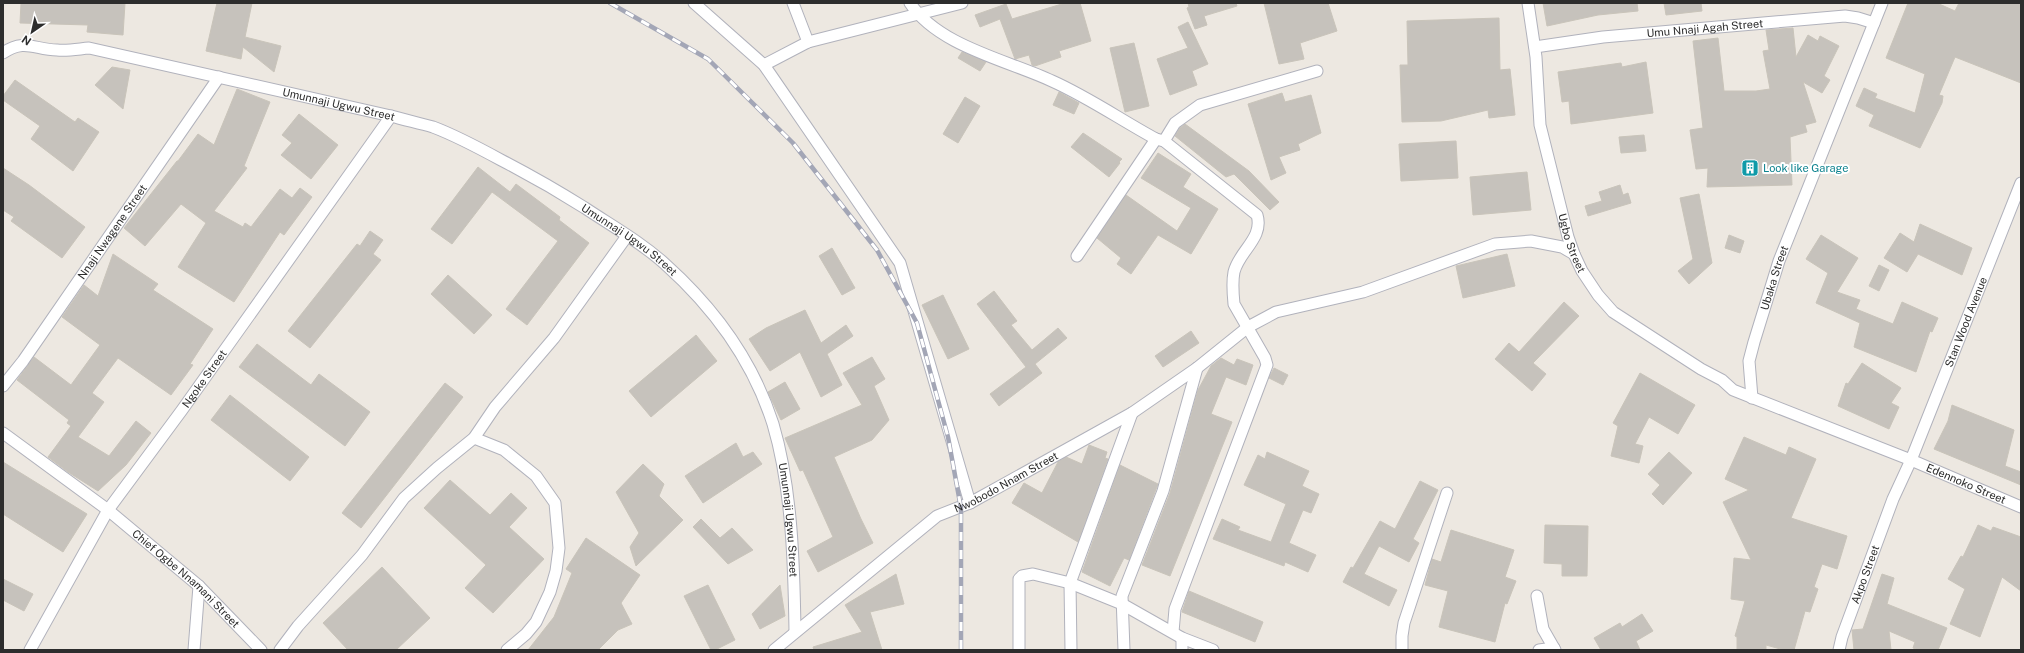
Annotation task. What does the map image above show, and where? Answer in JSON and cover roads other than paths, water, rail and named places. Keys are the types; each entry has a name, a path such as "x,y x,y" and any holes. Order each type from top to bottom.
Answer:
{"street":[{"path":"694,3 764,65 900,263 970,503"},
{"path":"792,3 808,42"},
{"path":"910,3 928,25 964,45 1053,81 1160,140 1257,215 1258,228 1256,234 1239,260 1234,272 1234,304 1248,327 1267,365 1175,609 1178,635 1182,650"},
{"path":"764,65 808,42 962,3"},
{"name":"Ugbo Street","path":"1528,3 1535,47 1540,125 1574,254 1598,295 1613,312 1701,370 1722,380 1733,390 1752,398"},
{"name":"Ubaka Street","path":"1752,398 1750,361 1754,342 1779,261 1882,3"},
{"name":"Umu Nnaji Agah Street","path":"1535,47 1603,37 1845,16 1874,23"},
{"name":"Umunnaji Ugwu Street","path":"3,53 19,45 34,45 58,50 89,48 391,116 433,127 469,143 565,195 627,236 665,264 717,318 736,345 761,393 773,424 787,493 794,557 795,631"},
{"path":"1077,256 1160,140 1175,123 1200,105 1317,71"},
{"name":"Nnaji Nwagene Street","path":"3,386 23,361 219,77"},
{"name":"Ngoke Street","path":"30,650 108,510 182,410 391,116"},
{"name":"Stan Wood Avenue","path":"1893,499 1911,460 2021,183"},
{"path":"280,650 298,626 362,555 404,498 436,468 474,438 495,407 554,338 627,236"},
{"name":"Nwobodo Nnam Street","path":"774,650 795,631 938,516 970,503 1132,413 1197,368 1248,327 1276,312 1363,292 1495,244 1531,241 1562,247 1574,254"},
{"path":"1124,650 1122,604 1123,590 1163,491 1197,368"},
{"path":"1752,398 1766,402 1911,460"},
{"path":"1071,650 1070,583 1132,413"},
{"name":"Chief Ogbe Nnamani Street","path":"3,432 108,510 199,586 261,650"},
{"path":"474,438 504,450 536,476 555,503 559,548 556,571 550,592 536,622 526,634 507,650"},
{"name":"Edennoko Street","path":"1911,460 2021,507"},
{"path":"1402,650 1404,624 1447,493"},
{"name":"Akpo Street","path":"1839,650 1842,637 1893,499"},
{"path":"1019,650 1019,579 1022,576 1033,574 1070,583 1122,604 1178,635 1213,650"},
{"path":"194,650 199,586"},
{"path":"1536,596 1540,621 1555,649 1539,650"}],"railway":[{"path":"610,3 708,59 793,143 877,250 917,323 948,437 961,508 961,650"}],"place":[{"name":"Look like Garage","path":"1750,168"}]}
